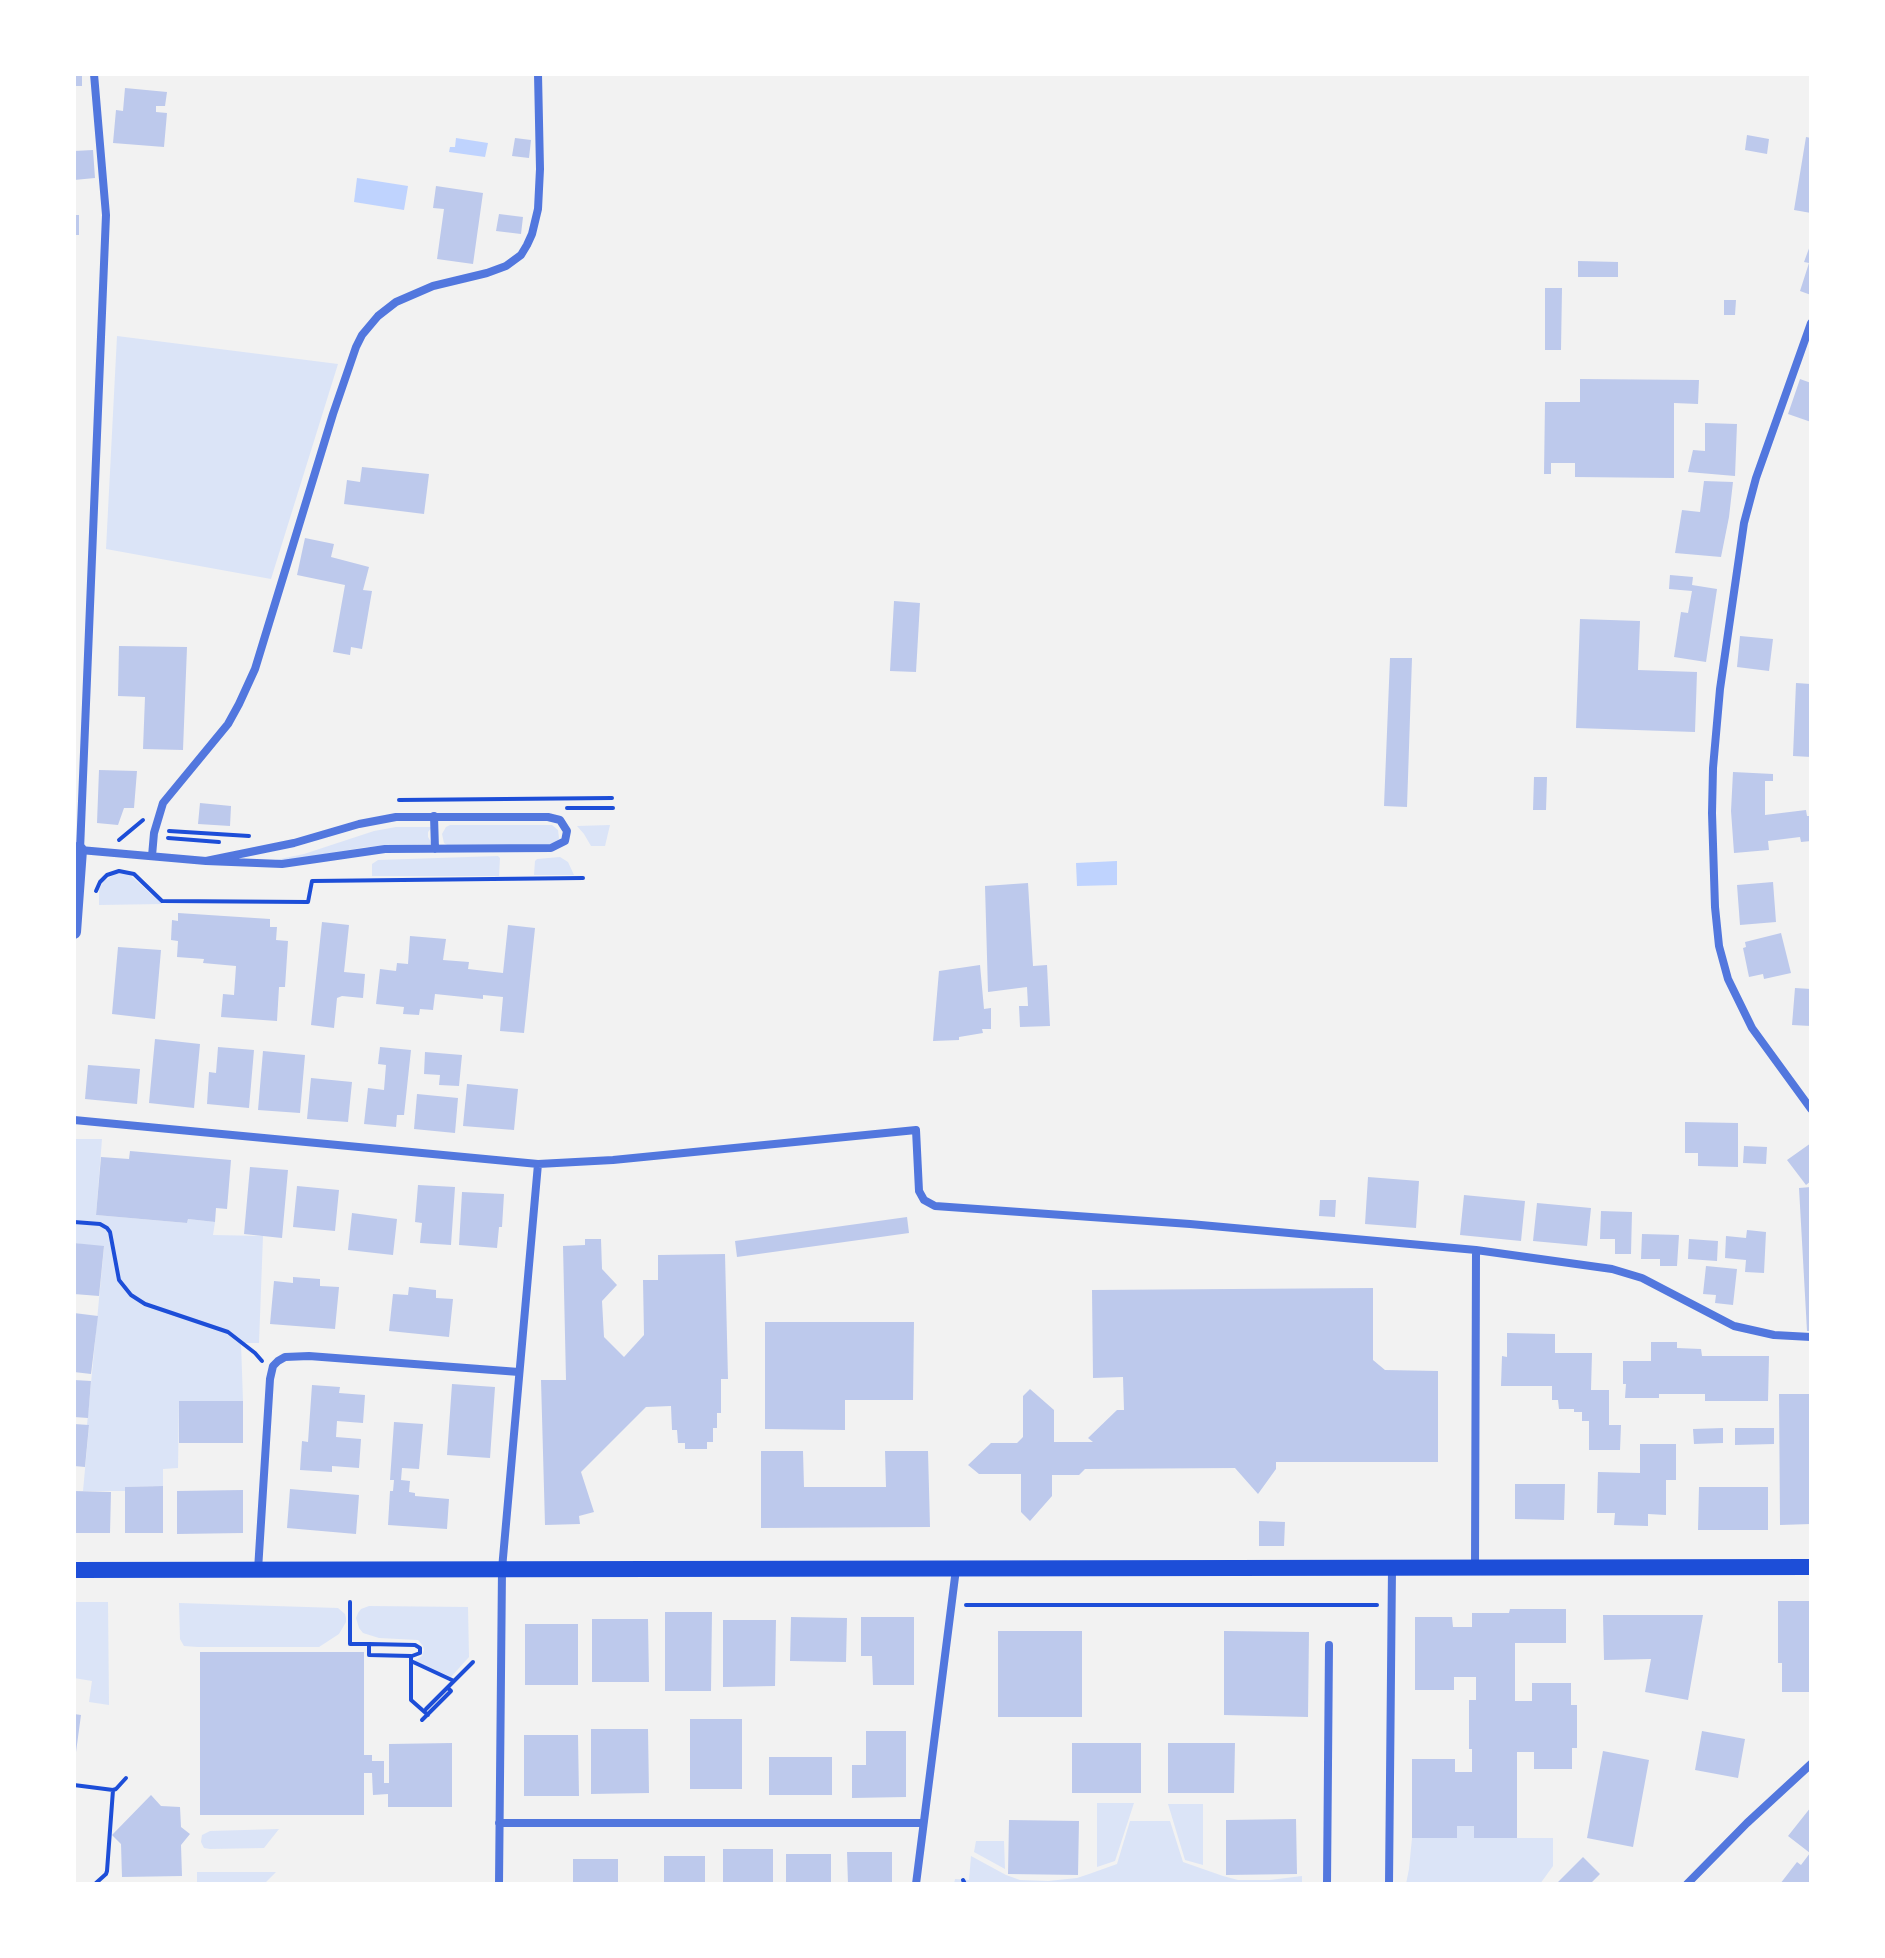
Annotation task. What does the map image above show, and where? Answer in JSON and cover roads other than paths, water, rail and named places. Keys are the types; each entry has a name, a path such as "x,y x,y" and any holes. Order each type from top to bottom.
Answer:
{"main road":[{"path":"74,1570 1811,1567"}],"street":[{"path":"74,932 106,215 94,74"},
{"path":"152,856 154,833 163,803 228,724 255,669 333,414 362,335 378,316 396,302 433,286 506,266 521,255 527,245 538,209 538,74"},
{"path":"1811,323 1756,478 1744,523 1720,689 1712,813 1715,907 1719,946 1728,979 1752,1028 1811,1109"},
{"path":"434,816 435,849"},
{"path":"77,849 206,861 290,863 375,850 551,848 565,841 567,831 560,820 548,817 385,818 294,843 206,861"},
{"path":"74,1120 538,1164 613,1160 916,1130 919,1191 924,1200 935,1206 1195,1224 1476,1250 1621,1271 1649,1281 1734,1326 1774,1335 1811,1337"},
{"path":"499,1884 502,1569 538,1164"},
{"path":"1475,1567 1476,1250"},
{"path":"258,1570 271,1372 278,1361 285,1357 301,1356 519,1372"},
{"path":"1389,1884 1392,1567"},
{"path":"916,1884 956,1568"},
{"path":"1327,1884 1329,1645"},
{"path":"1687,1884 1811,1764"},
{"path":"499,1823 922,1823"}],"water":[{"path":"456,138 488,143 485,157 449,152 450,147 455,147"},
{"path":"357,178 408,186 404,210 354,202"},
{"path":"1117,861 1117,885 1077,886 1076,863"}]}
